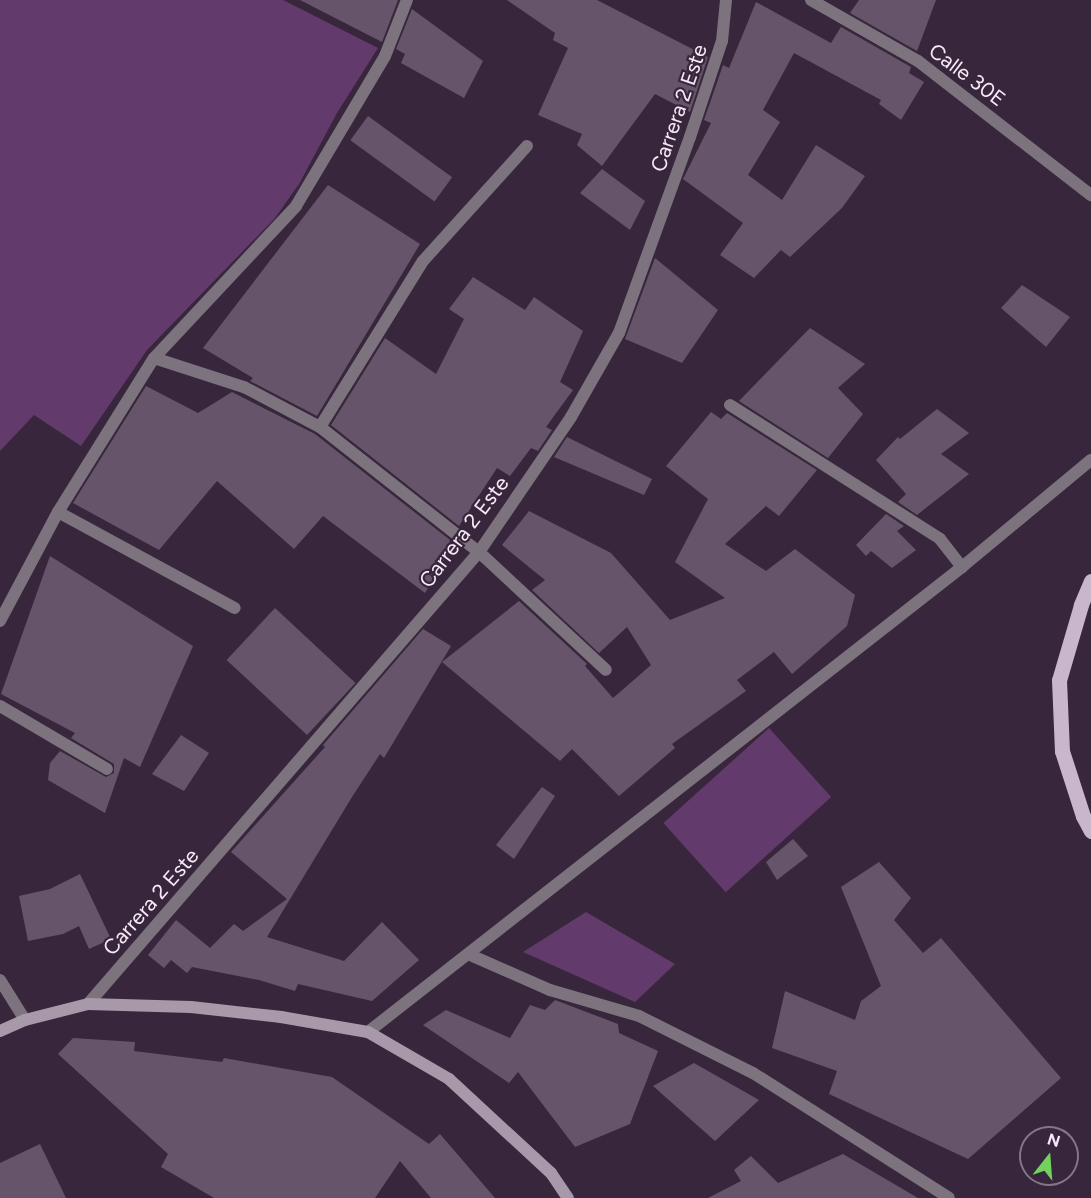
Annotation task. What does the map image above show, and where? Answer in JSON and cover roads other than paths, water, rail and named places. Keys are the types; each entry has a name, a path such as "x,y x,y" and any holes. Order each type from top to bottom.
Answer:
{"main road":[{"path":"1091,581 1081,605 1059,680 1062,751 1083,816 1091,831"},
{"path":"0,1031 25,1020 88,1004 191,1007 281,1017 368,1032 449,1079 551,1173 568,1198"}],"street":[{"path":"0,621 58,512 154,358 296,206 385,56 407,0"},
{"name":"Carrera 2 Este","path":"88,1004 479,552 571,417 619,333 722,41 726,0"},
{"name":"Calle 30E","path":"811,0 918,62 1091,195"},
{"path":"320,427 423,261 527,146"},
{"path":"154,358 244,387 320,427 479,552 606,670"},
{"path":"730,405 940,539 962,567"},
{"path":"368,1032 962,567 1091,460"},
{"path":"58,512 235,608"},
{"path":"0,706 107,769"},
{"path":"468,954 550,990 639,1016 753,1073 949,1198"},
{"path":"0,980 25,1020"}]}
